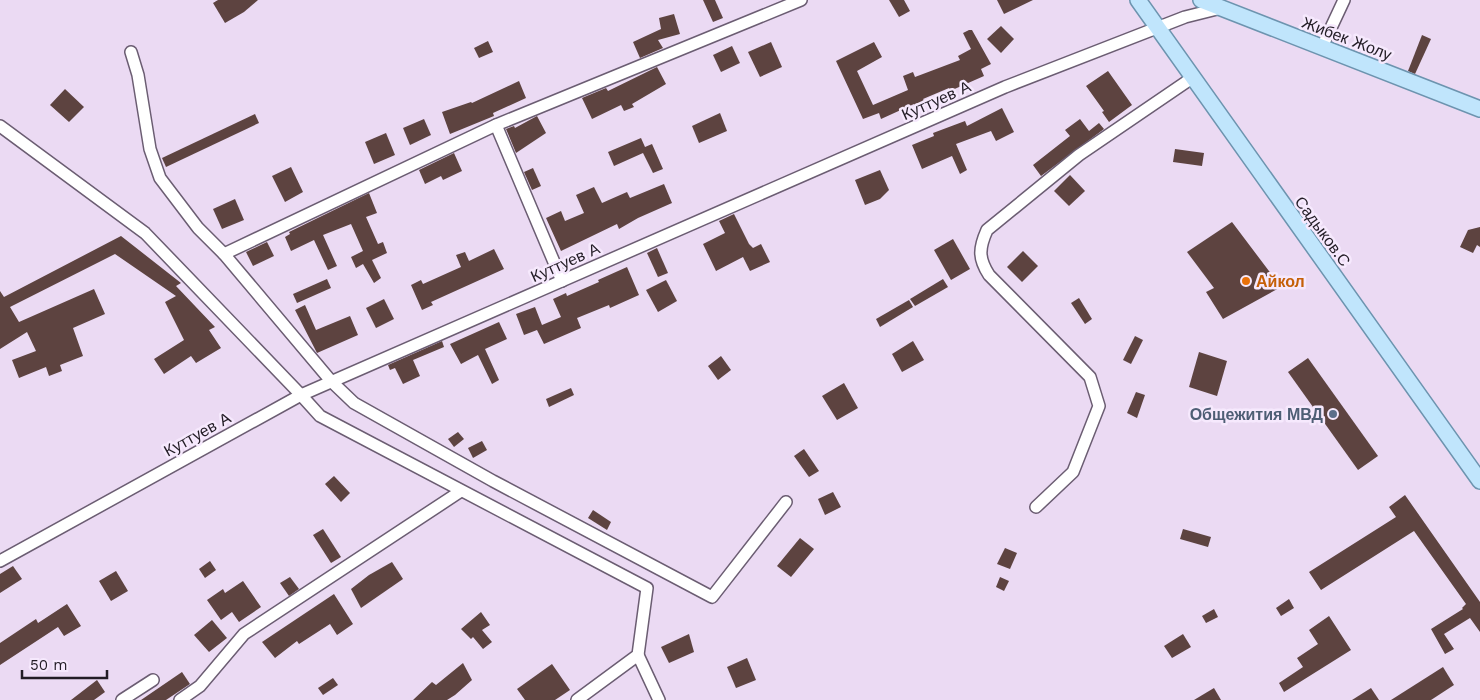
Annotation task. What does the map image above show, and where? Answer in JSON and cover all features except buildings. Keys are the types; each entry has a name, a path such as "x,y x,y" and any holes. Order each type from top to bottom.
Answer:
{"main road":[{"name":"Садыков.С","path":"1138,0 1480,481"},
{"name":"Жибек Жолу","path":"1200,0 1480,109"}],"street":[{"path":"224,254 496,125 801,0"},
{"path":"1322,48 1344,0"},
{"name":"Куттуев А","path":"0,561 301,394 1005,87 1159,27 1221,8"},
{"path":"131,52 138,76 150,149 160,178 198,228 224,254 331,382 354,404 493,481 712,597 786,502"},
{"path":"1036,507 1073,472 1099,406 1090,377 989,275 982,263 979,247 987,230 1079,155 1192,78"},
{"path":"496,125 562,281"},
{"path":"0,126 144,233 301,394 320,416 647,588 638,655 659,700"},
{"path":"180,700 200,686 244,634 461,491"},
{"path":"576,700 638,655"},
{"path":"122,700 154,680"}],"place":[{"name":"Айкол","path":"1246,281"},
{"name":"Общежития МВД","path":"1333,414"}]}
